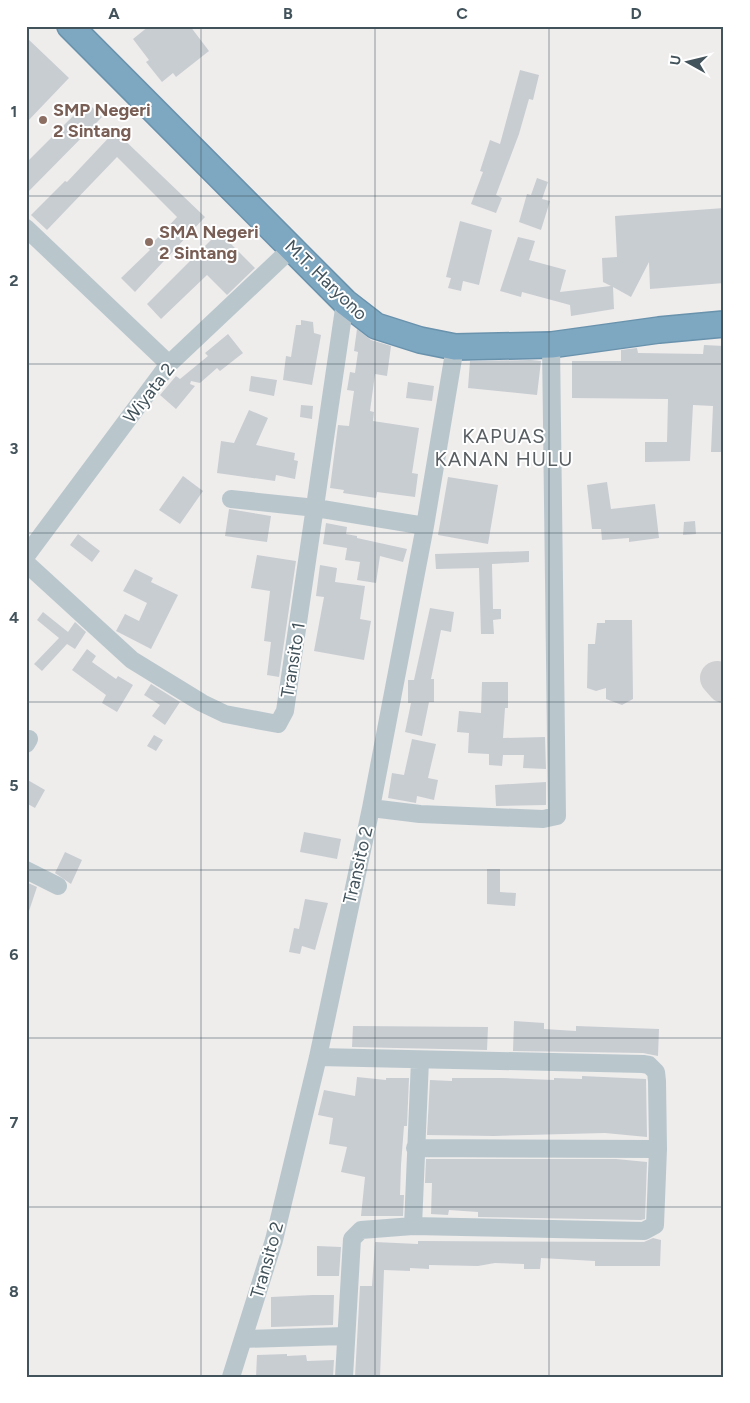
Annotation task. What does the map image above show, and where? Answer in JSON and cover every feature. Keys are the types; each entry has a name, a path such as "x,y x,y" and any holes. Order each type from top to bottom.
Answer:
{"highway":[{"name":"M.T. Haryono","path":"70,26 345,302 376,326 420,340 455,347 551,345 659,330 724,324"}],"street":[{"path":"26,228 169,364"},
{"name":"Wiyata 2","path":"29,563 169,364 292,248"},
{"name":"Transito 1","path":"29,563 132,660 202,703 225,714 278,724 284,711 316,508 345,302"},
{"path":"371,808 455,816 543,819 557,816 551,345"},
{"name":"Transito 2","path":"231,1377 274,1240 318,1058 347,910 371,808 426,526 455,347"},
{"path":"231,499 316,508 426,526"},
{"path":"26,870 58,886"},
{"path":"318,1058 649,1065 656,1072 658,1149 657,1218 655,1225 644,1231 413,1226 361,1230 352,1239 344,1377"},
{"path":"413,1226 420,1060"},
{"path":"415,1148 658,1149"},
{"path":"243,1339 345,1336"}],"building":[{"path":"149,26 190,26 209,51 176,77 173,73 162,82 146,62 149,60 133,39"},
{"path":"26,37 69,78 26,123"},
{"path":"520,70 539,75 533,100 529,99 519,134 496,195 502,198 496,213 471,204 483,172 480,171 490,140 500,144"},
{"path":"87,102 102,117 26,194 26,163"},
{"path":"115,131 205,217 135,292 121,278 150,250 148,248 177,217 117,157 47,230 31,215 65,181 67,182"},
{"path":"537,178 548,182 542,199 550,201 541,230 519,222 527,194 531,195"},
{"path":"724,208 724,283 650,289 649,262 631,297 613,287 614,309 571,316 570,305 522,292 521,297 500,291 518,237 535,241 529,260 566,270 560,292 611,286 603,282 602,258 617,257 615,216"},
{"path":"460,221 492,230 479,285 463,281 461,291 448,288 451,278 446,277"},
{"path":"219,232 255,268 227,295 207,275 161,319 147,304"},
{"path":"301,320 313,322 314,333 321,335 312,385 283,380 286,356 291,357 296,325 301,325"},
{"path":"357,329 371,340 391,346 387,376 375,374 370,411 374,412 373,421 419,428 412,473 418,474 415,497 377,492 376,498 343,493 344,490 330,488 338,425 349,426 354,391 347,390 350,372 355,373 358,352 354,351"},
{"path":"228,334 243,353 220,371 217,368 200,383 191,381 190,384 195,386 176,409 160,395 176,376 180,379 208,356 205,353"},
{"path":"704,345 724,346 724,452 711,452 713,406 693,405 690,461 645,462 645,442 667,442 668,399 572,398 572,361 621,361 621,350 637,348 638,353 703,354"},
{"path":"470,361 541,361 537,395 468,388"},
{"path":"251,376 277,380 274,396 249,391"},
{"path":"408,382 434,386 432,401 406,398"},
{"path":"301,405 313,406 312,419 300,417"},
{"path":"249,410 268,418 256,445 295,453 294,460 298,461 295,479 276,475 275,481 217,473 221,441 234,443"},
{"path":"183,476 203,491 180,524 159,510"},
{"path":"448,477 498,485 488,544 438,535"},
{"path":"607,482 611,509 655,504 659,538 629,542 629,538 602,540 601,529 592,529 587,485"},
{"path":"229,509 271,516 267,542 225,536"},
{"path":"695,521 696,534 683,535 684,522"},
{"path":"326,523 347,527 346,534 357,536 357,538 407,549 403,562 380,556 376,583 357,580 360,562 345,560 347,548 323,544"},
{"path":"78,534 100,551 92,562 70,545"},
{"path":"529,551 529,562 492,564 493,609 501,609 501,619 493,620 494,634 481,634 479,568 436,569 435,554"},
{"path":"257,555 296,561 279,677 267,675 271,642 264,641 270,591 251,588"},
{"path":"320,565 337,568 335,582 365,586 360,619 371,621 364,660 314,651 324,597 316,596"},
{"path":"135,569 153,578 151,582 178,595 151,649 116,631 125,614 139,621 147,603 123,591"},
{"path":"430,608 454,612 451,632 441,630 431,679 434,679 434,702 429,702 422,736 405,732 411,703 408,703 408,680 414,680"},
{"path":"43,612 68,632 75,622 86,632 75,649 67,644 42,671 34,664 59,638 37,620"},
{"path":"605,620 632,620 633,699 622,705 606,699 606,688 596,691 587,688 588,644 595,644 597,623 605,623"},
{"path":"87,649 96,656 92,662 116,679 118,676 133,685 117,712 102,703 106,695 72,670"},
{"path":"482,682 508,682 508,708 505,708 503,738 545,737 546,769 523,768 524,755 503,755 502,766 489,765 489,754 468,753 469,733 457,732 459,711 481,713"},
{"path":"151,684 180,702 165,725 152,716 160,705 144,695"},
{"path":"154,735 163,740 156,751 147,746"},
{"path":"412,739 436,744 428,778 438,780 434,800 417,796 416,803 388,798 392,773 404,775"},
{"path":"26,779 45,790 35,808 26,803"},
{"path":"546,782 546,805 496,806 495,785"},
{"path":"304,832 341,839 337,859 300,852"},
{"path":"65,852 82,860 71,884 55,873"},
{"path":"487,869 500,869 500,892 516,893 515,906 487,904"},
{"path":"26,882 37,887 28,914 26,913"},
{"path":"305,899 328,903 315,950 302,946 300,954 289,952 294,928 299,929"},
{"path":"514,1021 544,1023 544,1029 576,1031 576,1026 659,1029 658,1056 643,1053 513,1051"},
{"path":"353,1026 488,1027 487,1050 352,1047"},
{"path":"582,1076 646,1079 647,1137 605,1133 494,1136 427,1135 430,1080 452,1081 452,1078 502,1078 554,1080 554,1078 582,1079"},
{"path":"357,1077 386,1080 386,1078 409,1078 407,1126 404,1126 401,1165 400,1195 404,1195 403,1216 361,1216 365,1177 341,1172 347,1147 329,1144 333,1118 318,1115 324,1090 355,1096"},
{"path":"426,1159 616,1159 647,1162 645,1219 478,1217 478,1212 449,1210 448,1215 431,1214 432,1183 425,1183"},
{"path":"653,1238 661,1240 660,1266 595,1266 595,1261 541,1258 540,1269 524,1269 524,1264 495,1263 478,1266 429,1265 429,1269 410,1268 410,1271 384,1270 380,1377 355,1377 360,1286 372,1286 375,1242 418,1244 418,1241 644,1242"},
{"path":"317,1246 341,1247 339,1276 317,1276"},
{"path":"334,1295 333,1325 271,1327 271,1297"},
{"path":"287,1354 287,1356 306,1355 307,1361 334,1360 333,1377 256,1377 257,1355"}],"taxiway":[{"path":"717,678 724,686"}],"place":[{"name":"SMP Negeri 2 Sintang","path":"43,120"},
{"name":"SMA Negeri 2 Sintang","path":"149,242"}],"district":[{"name":"KAPUAS KANAN HULU","path":"504,448"}]}
